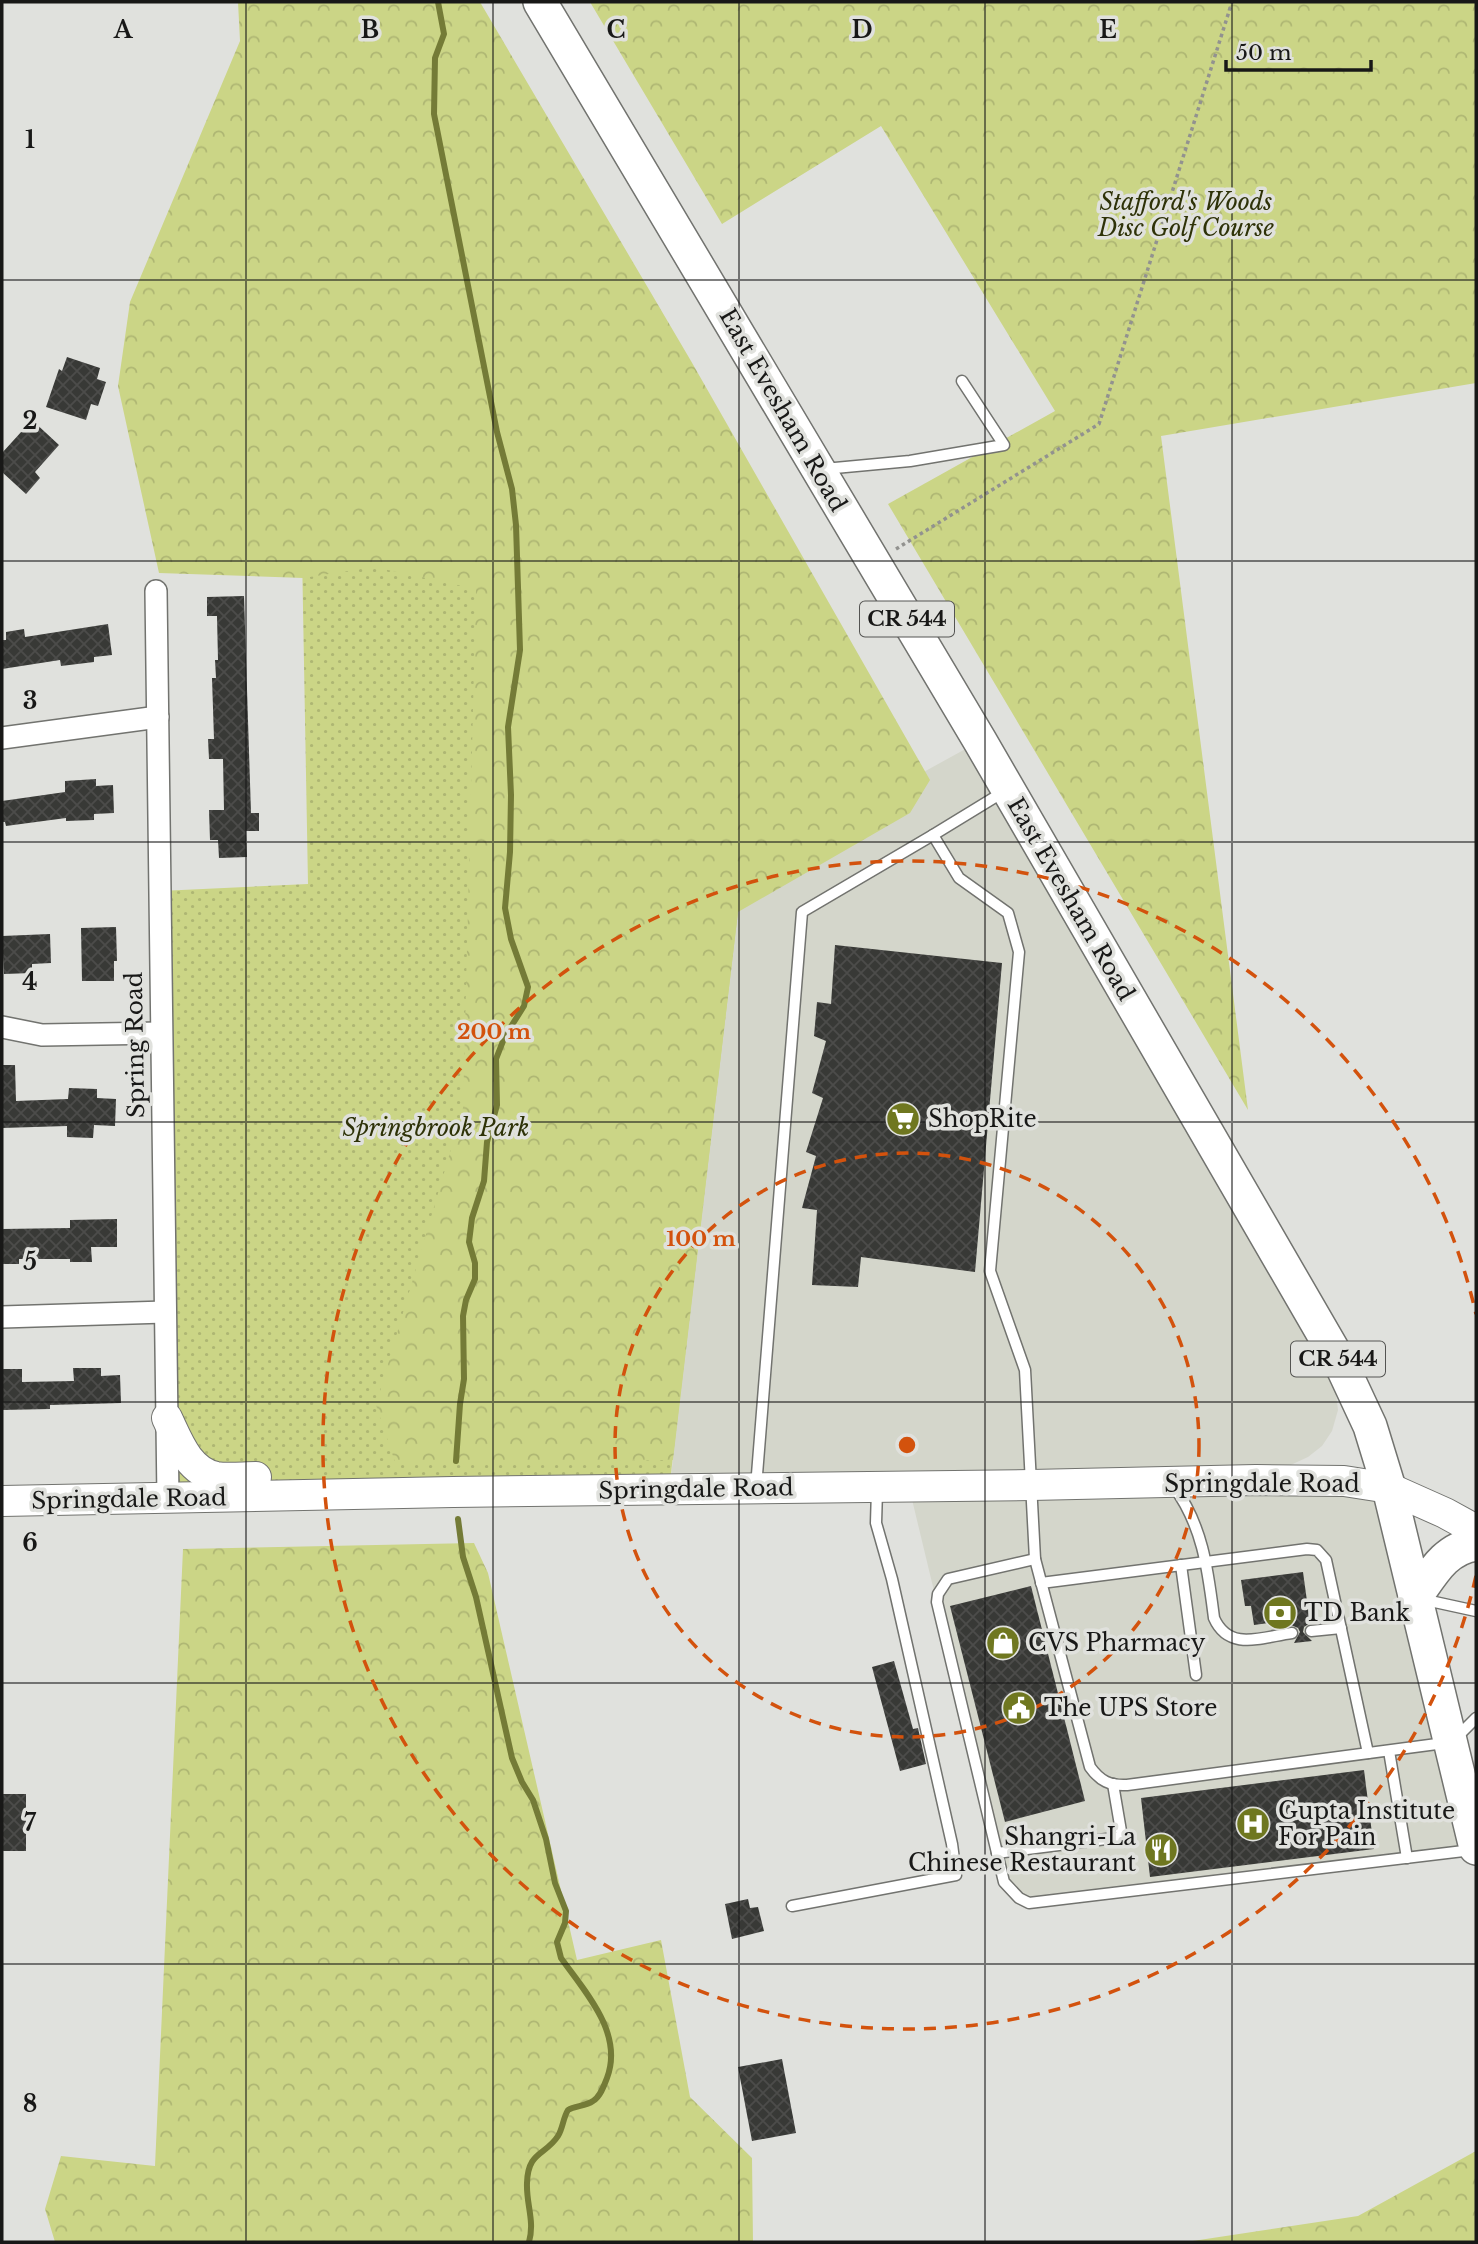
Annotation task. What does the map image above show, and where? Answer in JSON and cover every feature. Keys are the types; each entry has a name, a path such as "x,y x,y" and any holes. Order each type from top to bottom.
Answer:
{"main road":[{"name":"East Evesham Road","path":"540,2 1007,790 1342,1366 1370,1426 1389,1488 1475,1835"},
{"path":"167,1418 184,1453 196,1468 216,1477 362,1476 396,1493"},
{"name":"Springdale Road","path":"2,1501 1256,1480 1344,1481 1389,1488 1446,1513 1476,1530"},
{"path":"1415,1598 1451,1553 1463,1546 1476,1544"}],"street":[{"name":"Spring Road","path":"156,591 168,1499"},
{"path":"2,738 158,717"},
{"path":"2,1027 42,1035 161,1033"},
{"path":"2,1317 165,1312"}],"lane":[{"path":"817,470 910,461 1004,445 962,381"},
{"path":"756,1489 802,912 1007,790"},
{"path":"933,835 959,878 1008,913 1019,952 990,1270 1025,1370 1035,1559 1090,1767 1097,1776 1112,1784 1127,1785 1452,1742 1476,1718"},
{"path":"1171,1483 1194,1520 1206,1562 1214,1618 1225,1635 1235,1640 1292,1633"},
{"path":"792,1906 956,1875 952,1844 892,1579 876,1522 877,1487"},
{"path":"1041,1583 1307,1549 1317,1550 1326,1560 1368,1753"},
{"path":"1035,1559 948,1579 938,1594 937,1602 1004,1882 1019,1898 1029,1903 1407,1858 1475,1835"},
{"path":"1181,1565 1196,1675"},
{"path":"1415,1598 1476,1611"},
{"path":"1311,1631 1340,1628"},
{"path":"1389,1751 1407,1858"},
{"path":"997,1853 1122,1837 1112,1784"}],"path":[{"path":"873,563 1099,424 1232,2"}],"shaded area":[{"path":"980,741 1330,1346 1338,1410 1332,1431 1322,1446 1308,1457 1260,1479 1389,1488 1476,1850 1029,1903 1004,1882 909,1487 669,1490 720,884"}],"green space":[{"path":"238,2 480,2 691,361 930,780 910,813 738,912 673,1460 396,1465 376,1405 463,1108 476,589 374,567 303,578 159,573 118,386 130,302 240,41"},
{"name":"Stafford's Woods Disc Golf Course","path":"590,2 1476,2 1476,383 1161,436 1248,1110 888,504 1055,411 881,126 722,224"},
{"name":"Springbrook Park","path":"546,517 738,912 669,1490 168,1499 160,891 308,884 302,553"},
{"path":"474,1543 488,1573 577,1960 661,1940 690,2097 752,2158 753,2242 55,2242 45,2209 61,2156 155,2166 183,1549"},
{"path":"1476,2151 1476,2242 1186,2242 1358,2216"}],"building":[{"path":"67,357 100,368 97,379 106,382 98,406 91,404 86,420 46,407 59,369 62,371"},
{"path":"32,420 59,445 35,472 40,478 26,494 2,472 2,453"},
{"path":"244,596 251,813 259,813 259,831 246,831 247,857 219,858 218,840 210,840 209,810 224,810 223,759 209,759 208,739 214,739 212,678 216,678 215,660 218,660 217,616 207,616 207,597"},
{"path":"108,624 112,655 94,657 94,662 61,666 60,660 2,669 2,640 6,640 6,632 24,629 25,637"},
{"path":"96,779 96,786 113,785 114,813 94,814 94,820 66,821 66,818 6,826 5,822 2,822 2,801 65,792 65,781"},
{"path":"116,927 117,961 114,961 114,981 82,981 81,928"},
{"path":"50,934 51,963 32,964 32,973 4,974 2,936"},
{"name":"ShopRite","path":"835,945 1002,963 975,1272 861,1257 858,1287 812,1285 817,1210 802,1208 816,1156 806,1152 823,1098 812,1093 826,1041 814,1036 817,1002 831,1004"},
{"path":"2,1065 15,1065 16,1101 68,1099 69,1088 97,1089 97,1098 116,1099 115,1126 94,1125 93,1138 67,1137 67,1126 2,1128"},
{"path":"117,1219 117,1247 91,1247 92,1262 19,1259 19,1264 2,1264 2,1229 70,1228 70,1220"},
{"path":"73,1368 101,1368 101,1376 120,1375 121,1403 50,1405 50,1409 2,1410 2,1369 22,1369 22,1382 74,1381"},
{"name":"TD Bank","path":"1303,1572 1310,1623 1304,1627 1303,1632 1312,1641 1294,1643 1300,1632 1291,1625 1291,1620 1254,1625 1251,1606 1245,1606 1241,1580"},
{"path":"1031,1586 1085,1801 1005,1822 950,1606"},
{"path":"894,1661 913,1729 918,1728 926,1764 900,1771 872,1667"},
{"path":"1364,1770 1374,1849 1150,1877 1141,1798"},
{"path":"2,1794 26,1794 26,1851 2,1851"},
{"path":"748,1899 750,1908 758,1907 764,1931 732,1939 725,1904"},
{"path":"782,2059 796,2133 752,2141 738,2067"}],"waterway":[{"path":"438,2 444,34 435,58 434,114 497,432 512,489 516,525 520,650 508,727 511,795 505,908 511,939 528,987 524,1006 505,1036 496,1059 497,1105 487,1142 484,1181 472,1218 469,1242 475,1263 475,1279 463,1316 464,1379 456,1461"},
{"path":"458,1519 463,1557 476,1597 512,1758 533,1800 546,1839 555,1883 566,1911 565,1923 557,1942 561,1958 591,1999 606,2029 610,2045 611,2061 600,2094 590,2103 568,2110 558,2136 530,2165 527,2183 531,2227 529,2242"}],"place":[{"name":"ShopRite","path":"903,1119"},
{"name":"TD Bank","path":"1280,1613"},
{"name":"CVS Pharmacy","path":"1003,1643"},
{"name":"The UPS Store","path":"1019,1708"},
{"name":"Gupta Institute For Pain","path":"1253,1824"},
{"name":"Shangri-La Chinese Restaurant","path":"1161,1850"}]}
